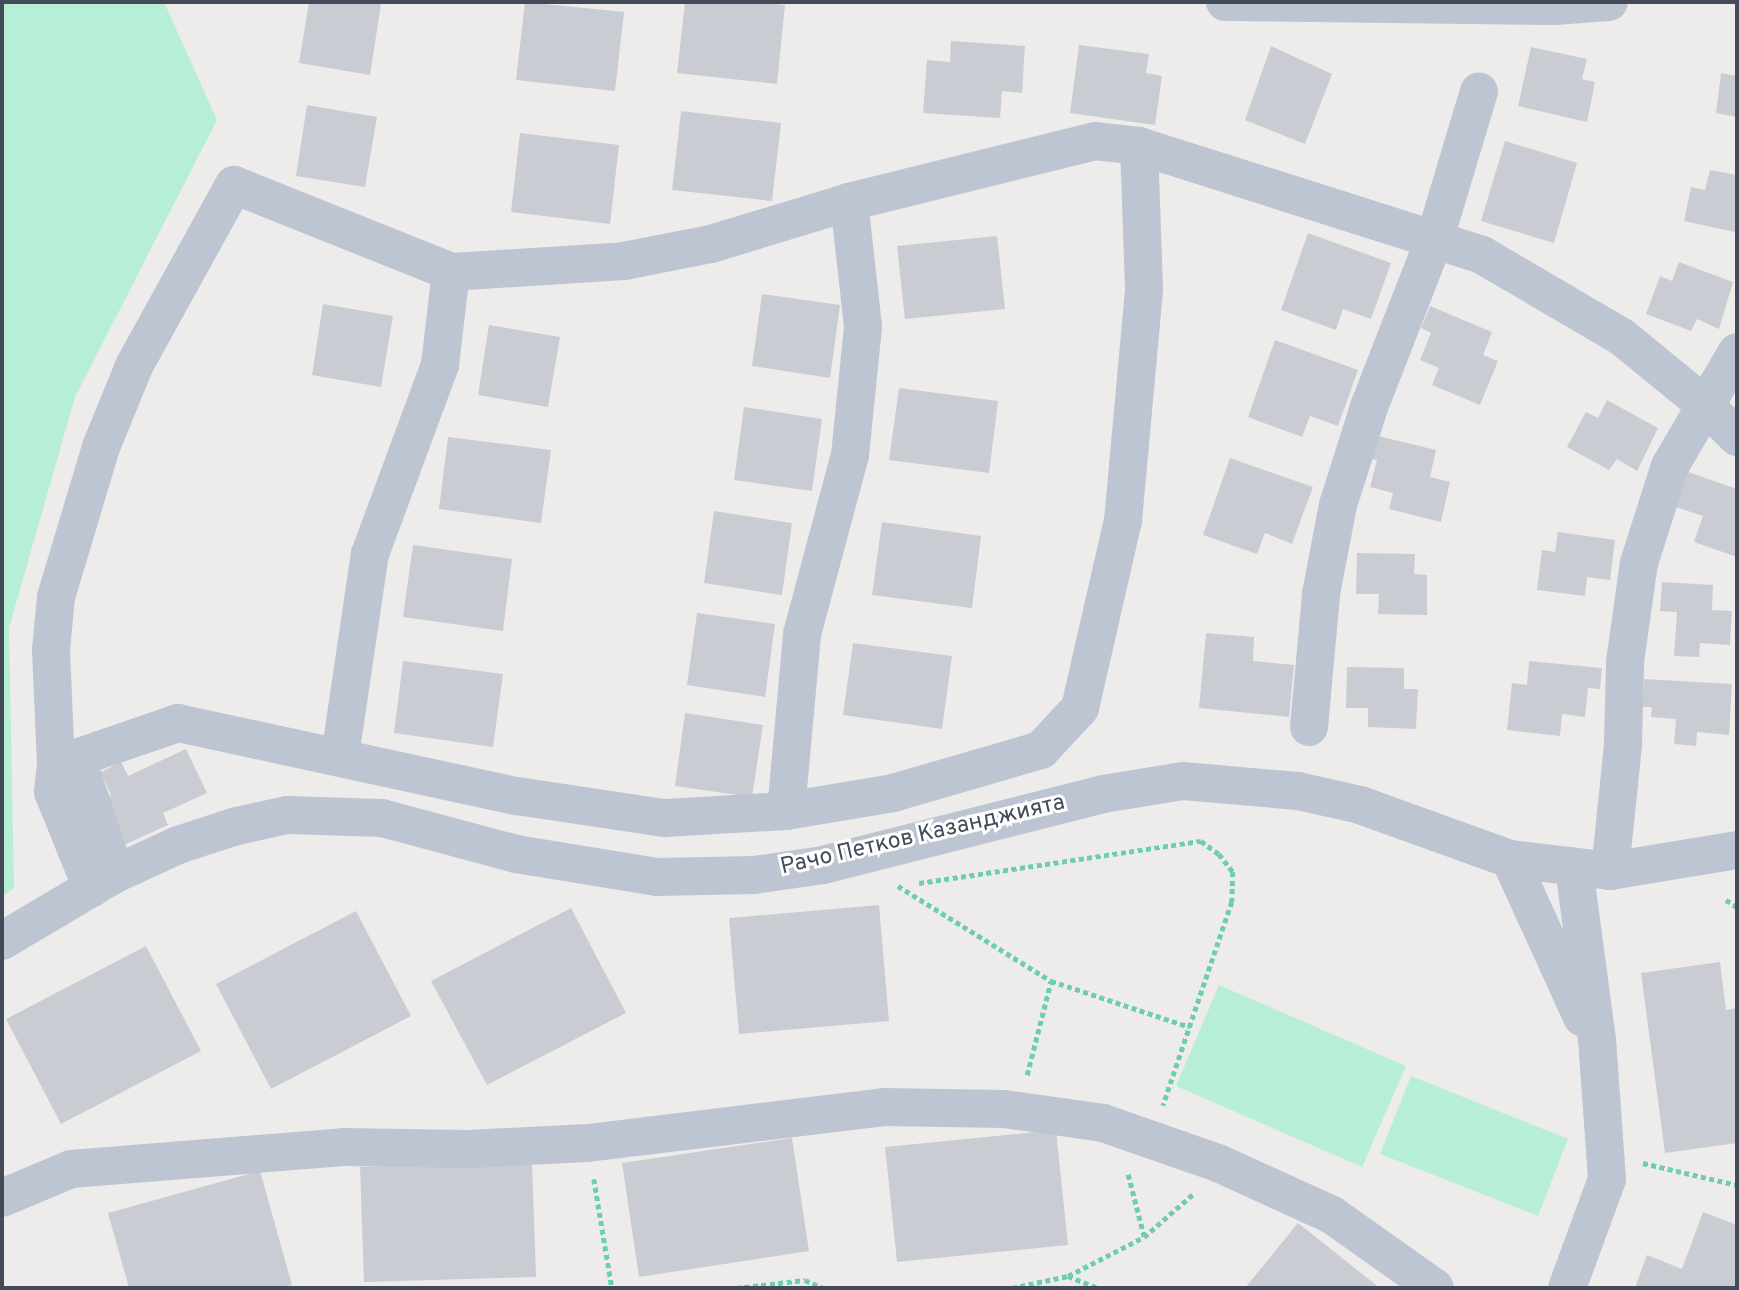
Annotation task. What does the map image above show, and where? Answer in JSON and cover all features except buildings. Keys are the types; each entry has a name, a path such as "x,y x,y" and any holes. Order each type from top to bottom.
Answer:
{"street":[{"path":"1224,2 1555,6 1609,2"},
{"path":"1309,727 1321,594 1338,505 1369,407 1435,238 1479,91"},
{"path":"56,765 51,650 56,597 101,447 134,366 234,184 451,272 624,261 711,244 849,202 1095,141 1139,146 1482,255 1622,337 1704,404 1737,437"},
{"path":"56,765 178,723 517,796 665,818 786,811 893,793 1041,750 1080,708 1123,521 1144,288 1139,146"},
{"path":"786,811 802,634 850,455 863,326 849,202"},
{"path":"340,756 370,554 440,365 451,272"},
{"path":"1567,1288 1607,1179 1597,1040 1592,869 1623,745 1625,662 1639,563 1670,466 1704,404 1737,352"},
{"path":"56,765 84,780 104,881"},
{"name":"Рачо Петков Казанджията","path":"2,941 104,881 178,845 237,826 287,815 382,818 516,854 657,877 754,874 850,858 1103,794 1183,781 1298,792 1360,805 1510,859 1592,869 1737,850"},
{"path":"1510,859 1578,1010 1597,1040"},
{"path":"2,1198 71,1169 342,1147 467,1149 588,1143 884,1107 1017,1111 1103,1123 1213,1161 1332,1215 1435,1288"}],"path":[{"path":"898,886 1201,841 1219,854 1233,872 1232,902 1152,1140"},
{"path":"850,858 1052,981 1190,1027"},
{"path":"1726,900 1737,907"},
{"path":"1017,1111 1052,981"},
{"path":"1116,1128 1144,1237"},
{"path":"588,1143 612,1288"},
{"path":"1605,1155 1737,1185"},
{"path":"1012,1288 1068,1276 1144,1237 1195,1193 1213,1161"},
{"path":"1068,1276 1097,1288"},
{"path":"736,1288 805,1280 823,1288"}],"green space":[{"path":"2,2 164,2 217,120 75,397 9,628 14,888 2,897"},
{"path":"1219,985 1406,1066 1362,1167 1176,1086"},
{"path":"1411,1076 1568,1139 1538,1216 1380,1154"}]}
